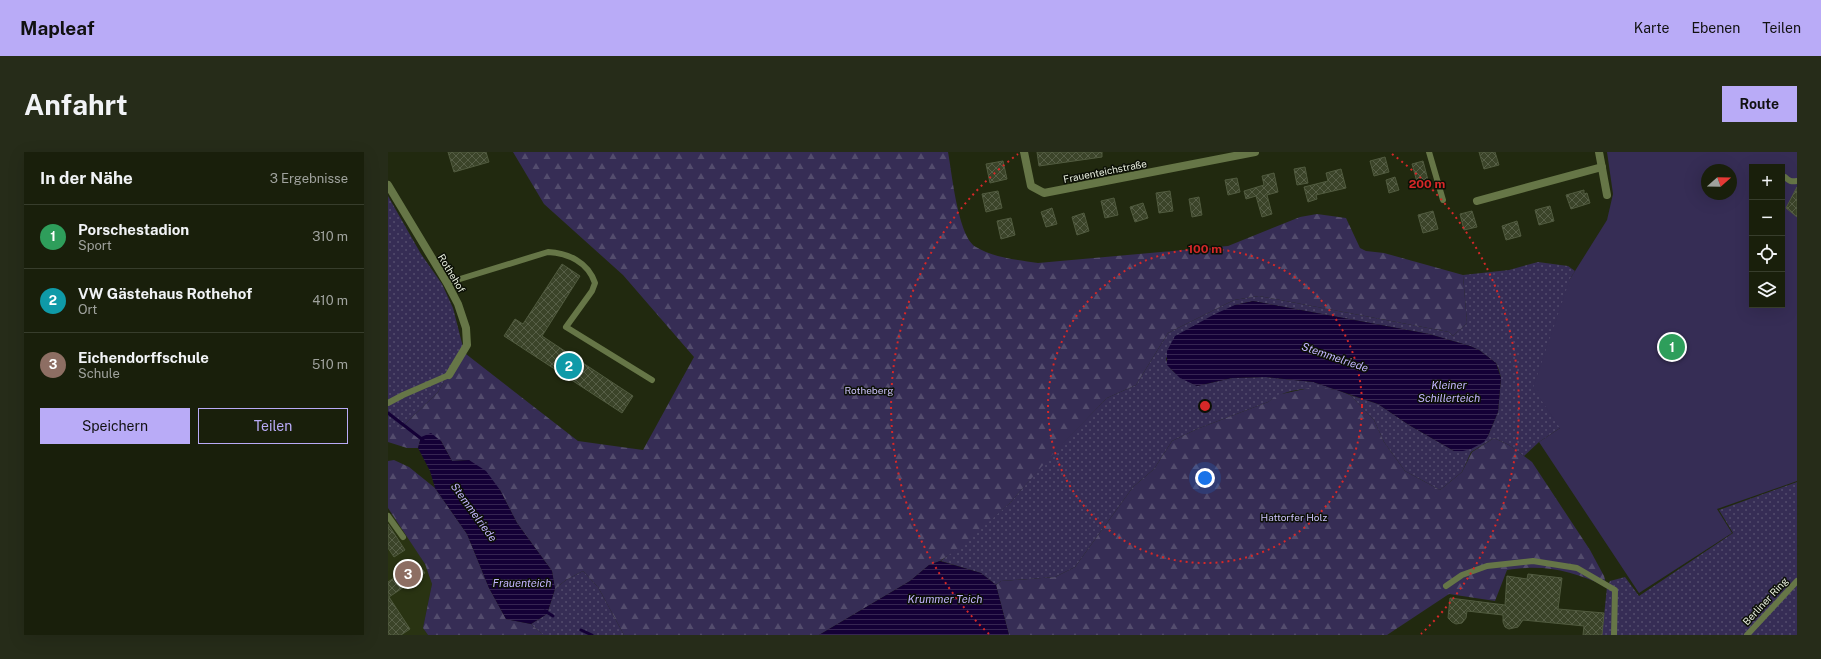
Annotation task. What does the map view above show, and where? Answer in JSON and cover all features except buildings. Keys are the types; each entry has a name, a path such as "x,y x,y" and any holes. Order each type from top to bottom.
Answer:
{"street":[{"name":"Frauenteichstraße","path":"1024,152 1031,186 1044,193 1255,152"},
{"path":"1599,152 1607,195"},
{"path":"1477,201 1602,167"},
{"name":"Rothehof","path":"388,185 458,304 466,328 466,345 449,376"}],"lane":[{"path":"1429,152 1443,200"},
{"path":"1785,177 1789,181 1797,181"},
{"path":"446,283 548,252 561,252 576,259 587,268 595,283 592,290 566,327 652,380"},
{"path":"388,404 403,395 449,376"},
{"path":"388,516 402,537"},
{"path":"1446,586 1462,575 1487,566 1533,561 1577,568 1615,590 1614,635"},
{"name":"Berliner Ring","path":"1747,635 1797,581"}],"shaded area":[{"path":"393,513 425,564 432,584 423,628 428,635 388,635 388,515"}],"green space":[{"name":"Rotheberg","path":"513,152 948,152 960,218 970,241 976,247 990,254 1038,263 1228,246 1300,217 1317,214 1346,218 1360,248 1366,251 1384,253 1463,275 1467,323 1453,336 1449,332 1259,296 1234,300 1168,333 1136,385 1107,398 1051,456 1010,503 963,545 940,561 929,565 910,581 819,635 624,635 598,587 583,571 566,580 555,589 552,571 517,523 500,490 469,460 452,461 441,441 421,437 418,448 407,448 388,442 388,428 401,428 438,392 463,347 466,354 578,441 643,450 694,357 623,275 544,204"},
{"path":"1607,152 1797,152 1797,481 1717,509 1732,533 1639,593 1539,442 1560,428 1533,388 1570,279 1607,220 1613,194"},
{"path":"388,196 421,254 442,284 453,308 463,347 438,392 401,428 388,428"},
{"path":"1538,262 1568,266 1575,271 1570,279 1560,428 1539,442 1524,456 1509,445 1494,438 1471,452 1462,472 1440,490 1405,471 1384,442 1374,420 1350,395 1378,404 1409,425 1454,451 1488,436 1498,412 1501,378 1496,363 1479,350 1470,346 1429,334 1253,301 1235,305 1166,358 1170,368 1178,375 1197,386 1232,378 1266,377 1313,382 1337,390 1319,388 1301,389 1284,393 1268,402 1197,429 1172,441 1154,469 1133,487 1075,567 1055,577 1001,581 996,585 981,573 941,561 1010,503 1050,456 1107,398 1136,385 1168,333 1234,300 1259,296 1449,332 1453,336 1467,323 1463,275 1509,270"},
{"name":"Hattorfer Holz","path":"1314,387 1337,390 1350,395 1374,420 1384,442 1405,471 1440,490 1462,472 1472,452 1494,438 1509,445 1532,462 1590,550 1604,576 1607,587 1594,581 1558,570 1521,568 1507,570 1495,601 1449,594 1387,635 1009,635 996,585 1001,581 1055,577 1075,567 1133,487 1154,469 1172,441 1197,429 1268,402 1277,395"},
{"path":"394,460 409,467 435,488 467,534 489,588 506,619 531,624 543,635 428,635 423,628 432,584 425,564 388,508 388,461"},
{"path":"1797,482 1797,635 1602,635 1607,587 1610,581 1625,577 1639,596 1733,533 1719,510"},
{"path":"583,571 598,587 624,635 543,635 531,624 547,614 555,589 566,580"}],"water":[{"name":"Kleiner Schillerteich","path":"1253,301 1429,334 1479,350 1496,363 1501,378 1498,412 1488,436 1484,442 1471,449 1454,451 1409,425 1378,404 1313,382 1266,377 1232,378 1197,386 1180,378 1167,365 1167,351 1175,336 1235,305"},
{"name":"Frauenteich","path":"431,433 441,441 452,461 469,460 486,471 500,490 517,523 552,571 555,589 547,614 531,624 506,619 489,588 467,534 435,488 430,471 418,448 421,437"},
{"name":"Krummer Teich","path":"940,561 981,573 996,585 1009,635 819,635 910,581 929,565"}],"waterway":[{"name":"Stemmelriede","path":"388,413 423,440"},
{"name":"Stemmelriede","path":"545,611 553,616"},
{"name":"Stemmelriede","path":"581,630 592,635"}],"place":[{"name":"Porschestadion","path":"1672,347"},
{"name":"VW Gästehaus Rothehof","path":"569,366"},
{"name":"Eichendorffschule","path":"408,574"}]}
